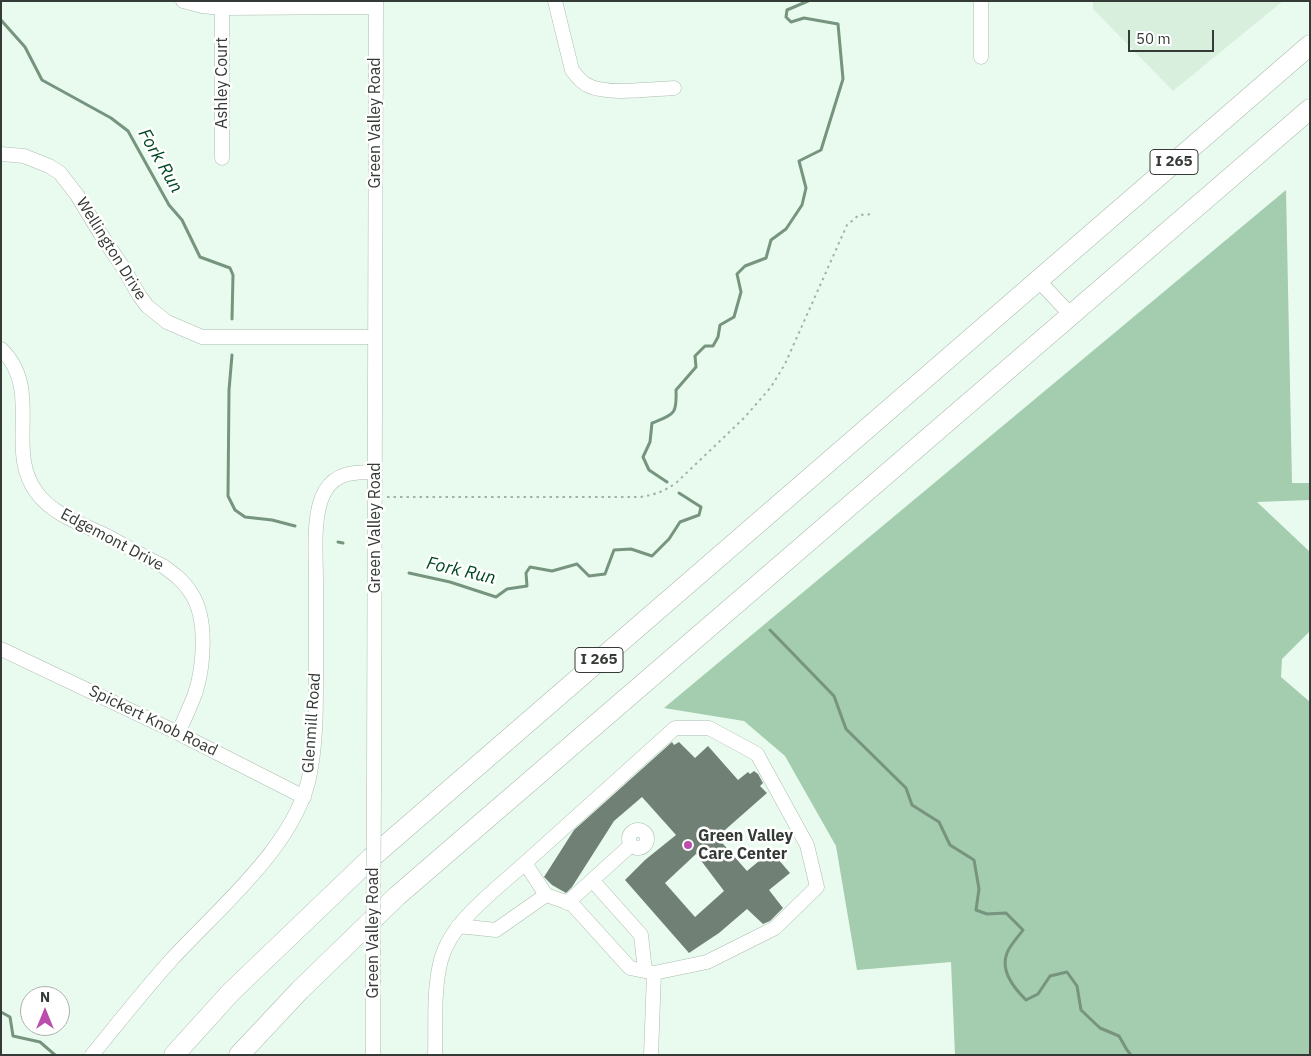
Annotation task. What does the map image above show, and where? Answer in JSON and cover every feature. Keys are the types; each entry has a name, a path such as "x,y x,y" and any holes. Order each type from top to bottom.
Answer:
{"highway":[{"name":"I 265","path":"174,1055 231,992 371,858 1310,45"},
{"name":"I 265","path":"239,1055 300,990 397,896 1310,109"}],"street":[{"path":"183,1 202,6 222,8 376,4"},
{"path":"555,1 572,70 578,79 588,86 604,91 674,88"},
{"path":"981,1 981,57"},
{"name":"Green Valley Road","path":"373,1055 376,4"},
{"name":"Ashley Court","path":"222,8 222,158"},
{"name":"Wellington Drive","path":"1,154 24,156 49,166 60,173 77,195 139,295 147,306 167,322 202,337 374,337"},
{"path":"1038,280 1071,315"},
{"name":"Edgemont Drive","path":"1,349 14,364 20,381 24,413 23,457 31,482 37,493 67,517 163,566 184,584 194,600 202,631 200,672 194,695 178,733"},
{"name":"Glenmill Road","path":"92,1055 172,960 273,851 292,823 304,796 314,749 316,534 320,504 324,492 331,482 339,477 352,472 375,472"},
{"name":"Spickert Knob Road","path":"1,649 178,733 304,796"},
{"path":"435,1055 439,969 446,945 458,926 470,913 675,728 709,728 756,754 807,845 817,888 775,928 707,962 649,972 630,968 572,904 546,896 520,868"},
{"path":"567,902 631,845"},
{"path":"592,880 641,935 649,972 651,1055"},
{"path":"458,926 496,930 546,896"}],"path":[{"path":"375,497 640,497 656,495 667,490 744,417 771,387 785,364 847,225 859,215 874,214"}],"shaded area":[{"path":"1093,1 1283,1 1173,91 1093,9"}],"green space":[{"path":"1286,190 1292,483 1310,483 1310,500 1257,502 1310,552 1310,631 1282,659 1281,677 1310,702 1310,1055 955,1055 951,962 857,970 836,846 785,756 744,721 664,708"}],"building":[{"name":"Green Valley Care Center","path":"672,742 674,745 679,742 695,758 708,746 738,780 748,772 750,774 754,771 763,783 760,786 767,793 717,837 747,871 771,851 790,873 769,890 783,908 770,921 763,924 747,909 719,933 689,953 625,880 645,860 676,835 642,797 614,821 572,887 566,893 552,885 544,877 574,830","holes":["696,854 724,891 695,917 665,883"]}],"waterway":[{"path":"667,482 649,470 643,457 650,442 652,423 665,418 673,412 676,404 676,390 696,367 695,356 705,346 713,346 718,337 720,325 734,317 741,292 737,274 745,266 766,258 771,240 786,229 802,205 806,188 799,161 821,150 843,79 838,24 804,18 791,22 786,17 787,10 808,1"},
{"name":"Fork Run","path":"1,20 25,47 42,80 111,118 128,131 169,205 182,220 200,257 230,268 233,275 232,319"},
{"name":"Fork Run","path":"232,355 229,390 228,496 235,510 245,517 272,520 295,526"},
{"name":"Fork Run","path":"409,573 450,582 496,597 507,589 527,586 526,573 530,567 552,571 577,564 589,576 605,574 614,550 631,549 652,556 669,539 680,522 699,515 701,507 679,493"},
{"name":"Fork Run","path":"338,542 343,543"},
{"path":"770,630 834,696 846,729 906,788 912,805 939,822 950,845 974,860 979,889 976,910 987,914 1006,913 1023,930 1010,947 1005,960 1009,979 1017,990 1026,1000 1038,994 1050,976 1067,972 1077,986 1081,1010 1100,1028 1119,1036 1131,1055"},
{"path":"1,1012 10,1017 13,1036 40,1042 55,1055"}],"place":[{"name":"Green Valley Care Center","path":"688,845"}]}
